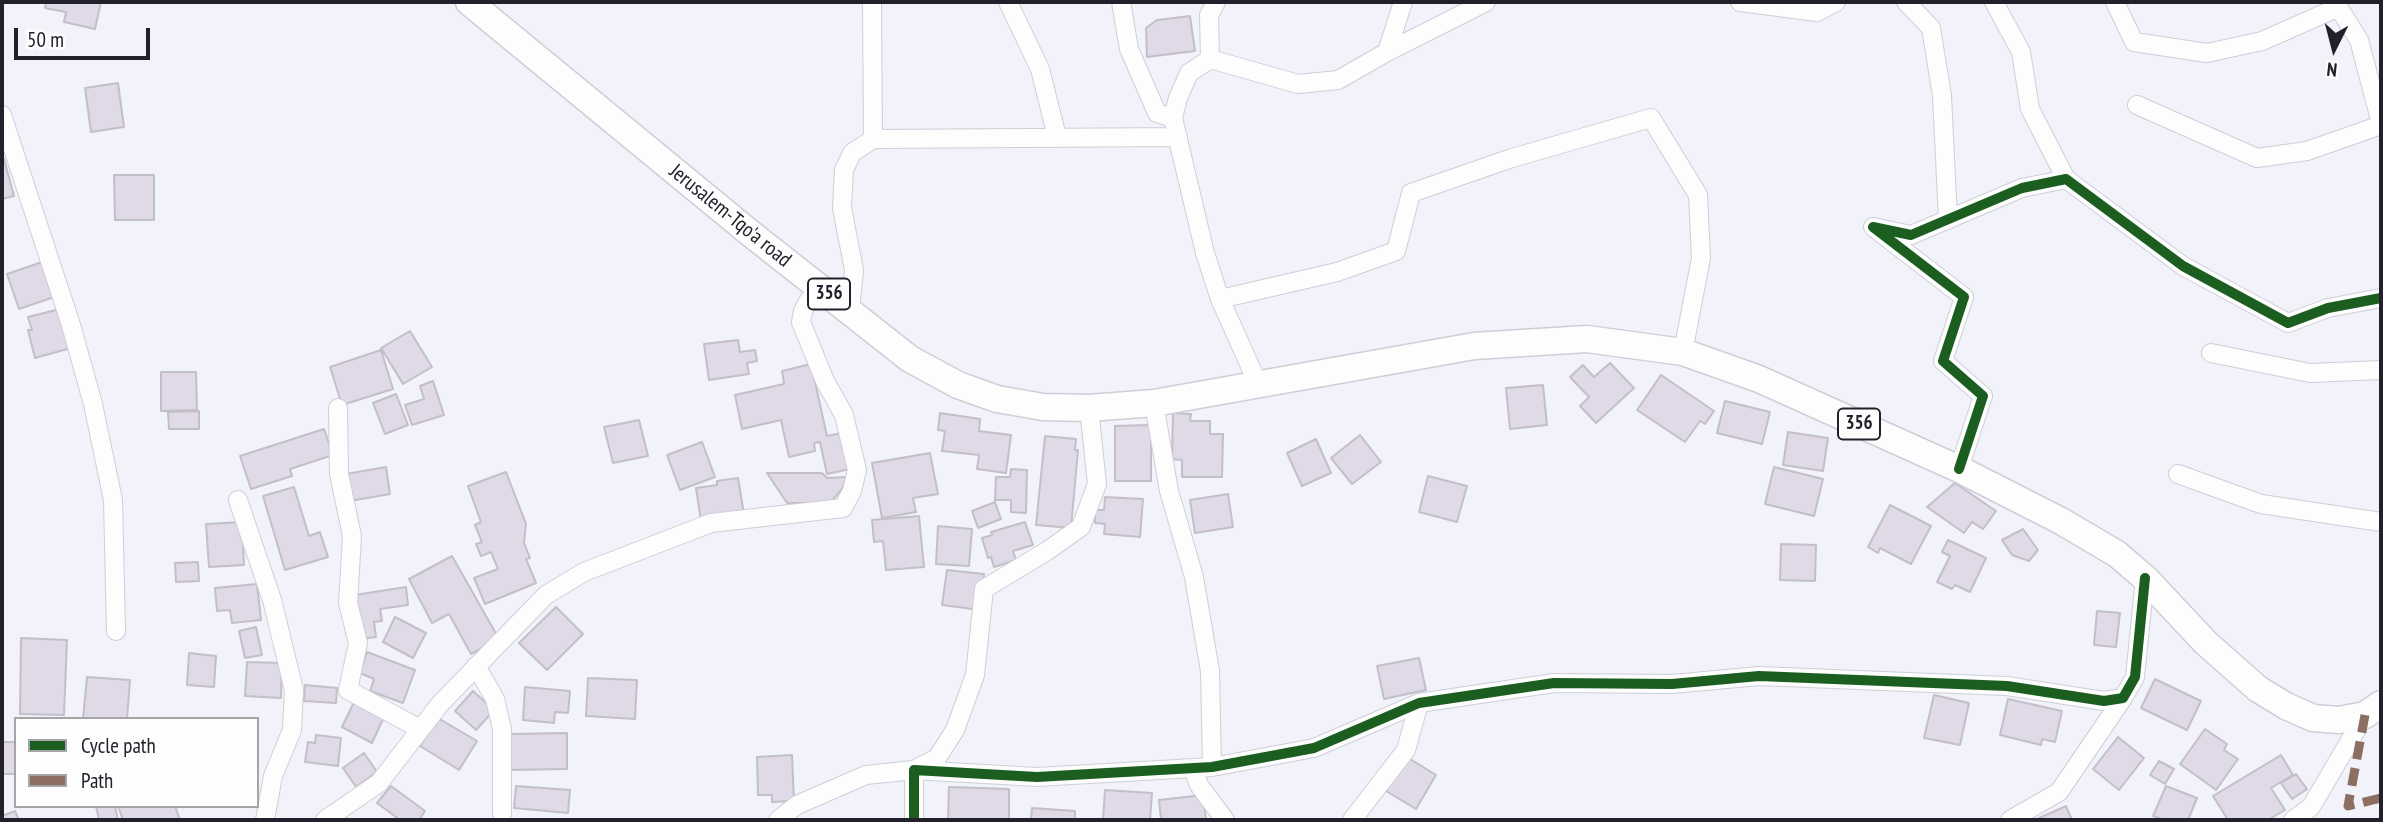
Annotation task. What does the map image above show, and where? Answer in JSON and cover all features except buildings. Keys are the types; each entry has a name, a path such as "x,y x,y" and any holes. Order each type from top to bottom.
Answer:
{"main road":[{"name":"Jerusalem-Tqo'a road","path":"468,2 750,233 910,359 958,385 997,399 1043,407 1089,408 1154,403 1259,386"},
{"name":"356","path":"1259,386 1474,346 1587,339 1683,352 1759,379 1959,469 2061,521 2117,554 2144,578 2206,643 2258,689 2276,701 2313,718 2339,720 2373,709"}],"street":[{"path":"872,2 873,139"},
{"path":"1007,2 1040,69 1057,137"},
{"path":"1121,2 1129,49 1157,113 1173,118"},
{"path":"1387,52 1403,2"},
{"path":"1210,58 1298,85 1338,80 1486,2"},
{"path":"1740,2 1817,12 1836,2"},
{"path":"1906,2 1931,28 1942,96 1948,220"},
{"path":"1994,2 2021,51 2030,109 2066,179 2183,266 2288,323 2328,309 2381,298"},
{"path":"2115,2 2133,42 2207,53 2262,41 2337,4 2359,40 2381,124 2307,150 2256,158 2137,105"},
{"path":"1209,6 1210,58"},
{"path":"1210,58 1189,73 1173,118 1205,253 1220,299 1259,386"},
{"path":"2,115 67,312 93,404 113,500 116,631"},
{"path":"1220,299 1337,272 1396,251 1411,193 1511,158 1651,118 1698,195 1701,258 1683,352"},
{"path":"850,310 853,270 842,208 844,170 852,153 873,139 1178,137"},
{"path":"1959,469 1983,396 1943,361 1964,297 1873,227 1911,235 2022,188 2066,179"},
{"path":"325,820 379,783 440,704 476,666 546,595 583,572 710,523 843,508 852,491 857,470 844,415 825,381 801,322 809,300 821,288"},
{"path":"2211,353 2311,373 2381,370"},
{"path":"1154,403 1169,491 1194,577 1210,671 1212,767"},
{"path":"338,408 339,474 352,536 348,603 358,643 348,690 420,729"},
{"path":"914,770 937,758 955,730 975,675 984,589 1048,551 1081,527 1097,484 1089,408"},
{"path":"2178,474 2261,504 2381,522"},
{"path":"238,500 272,600 294,690 292,730 273,776 265,820"},
{"path":"2010,820 2059,792 2135,677 2144,578"},
{"path":"476,666 495,699 502,729 502,813"},
{"path":"778,820 797,805 866,775 914,770 1037,777 1212,767 1314,748 1419,703 1554,683 1672,684 1759,676 2007,686 2104,702 2123,698"},
{"path":"1352,820 1406,750 1419,703"},
{"path":"2293,820 2311,807 2373,709"},
{"path":"1193,768 1199,785 1225,820"},
{"path":"914,770 914,820"}],"marked path":[{"path":"2365,715 2348,806 2381,798"}],"cycle path":[{"path":"1959,469 1983,396 1943,361 1964,297 1873,227 1911,235 2022,188 2066,179 2183,266 2288,323 2328,308 2381,298"},
{"path":"914,820 914,770 1037,777 1212,767 1314,748 1419,703 1554,683 1672,684 1759,676 2007,686 2104,701 2123,698 2135,677 2145,578"}]}
